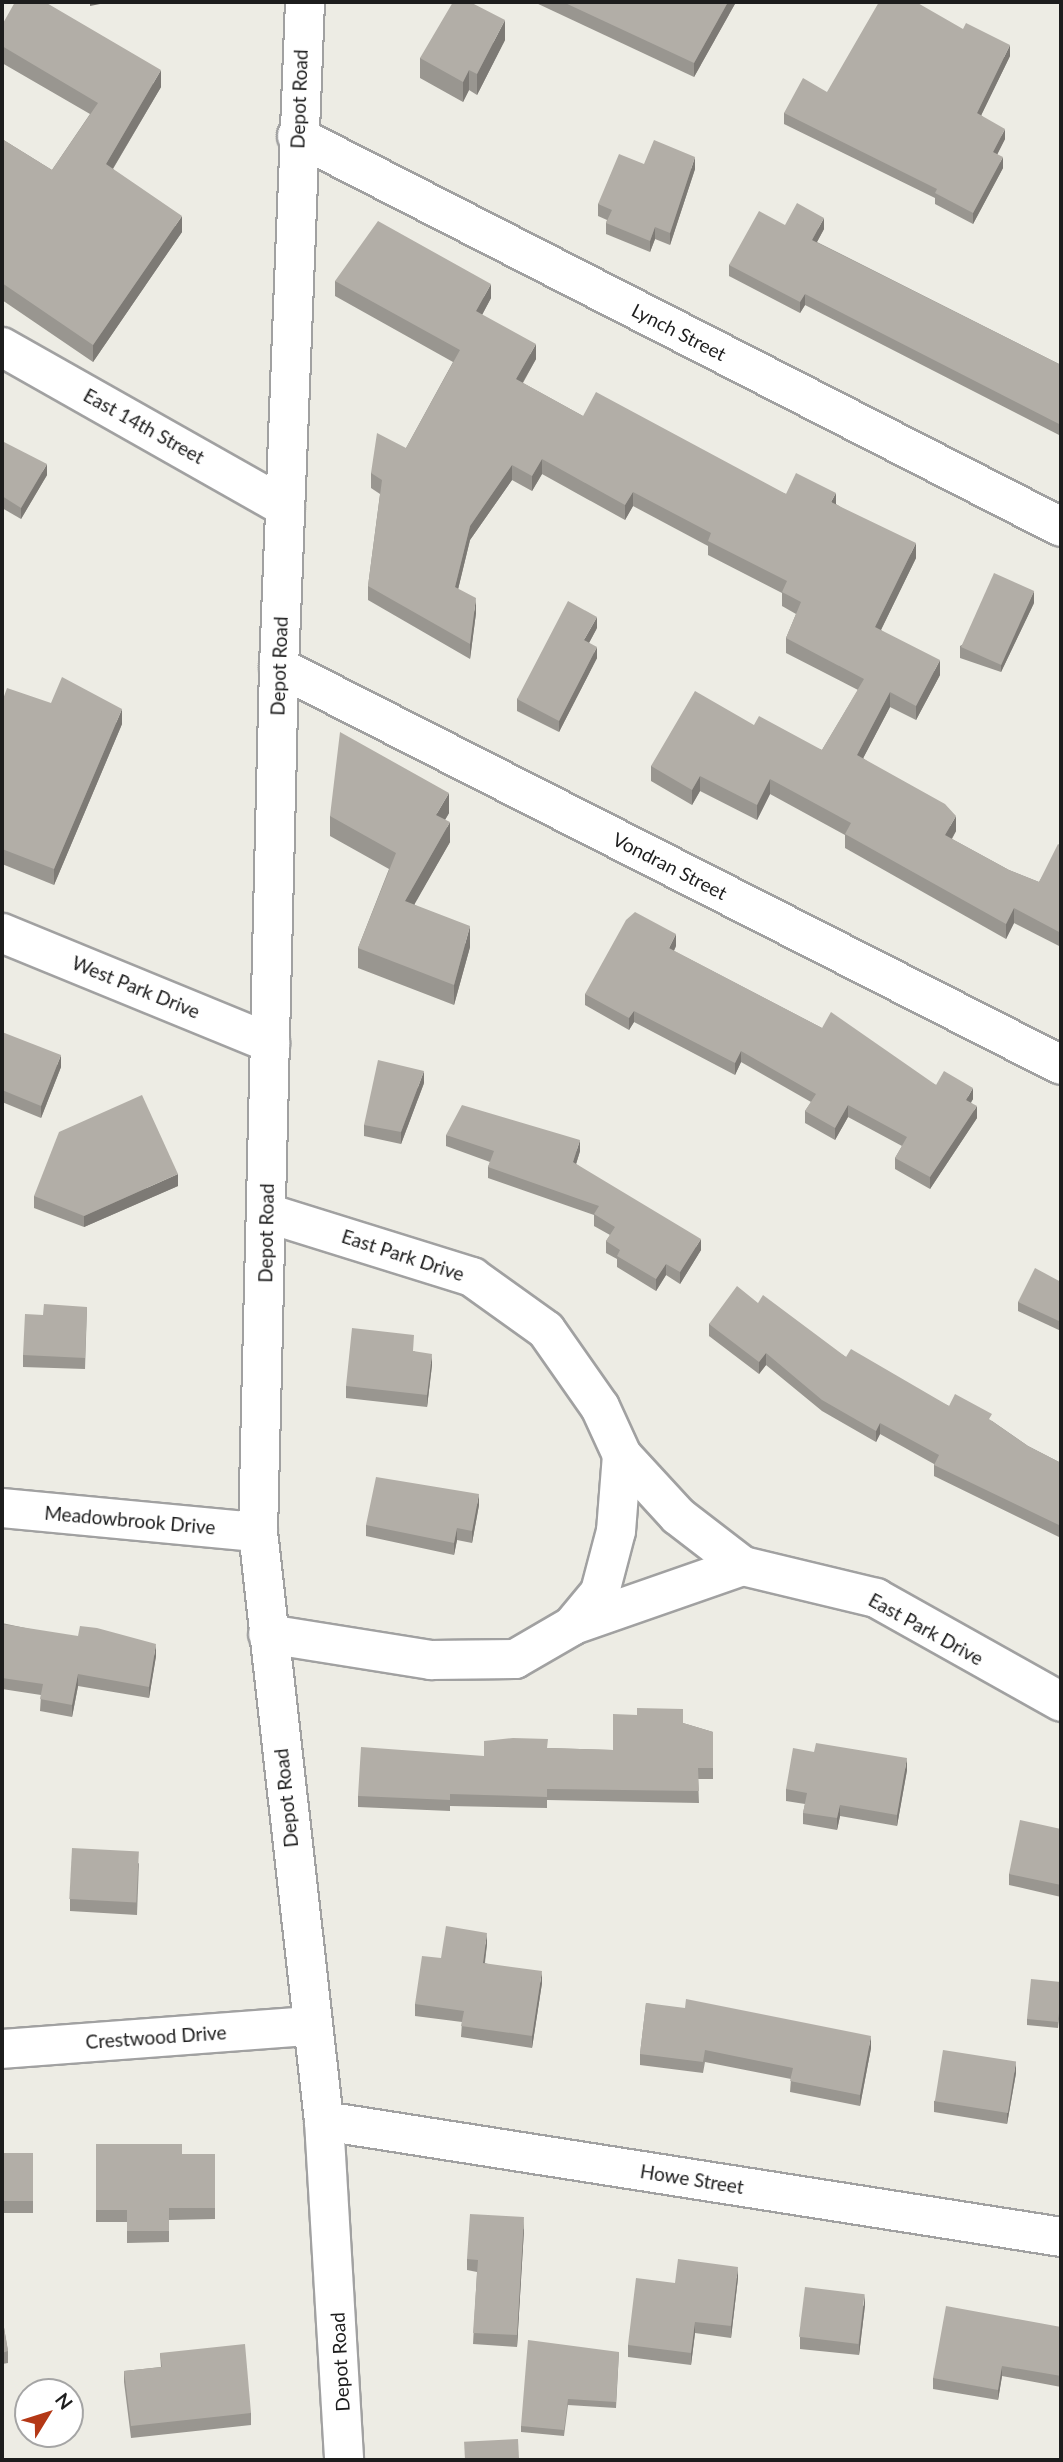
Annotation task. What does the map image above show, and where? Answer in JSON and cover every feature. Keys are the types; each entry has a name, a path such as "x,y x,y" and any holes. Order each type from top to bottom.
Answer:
{"street":[{"name":"Depot Road","path":"305,2 297,136 279,667 258,1532 311,2026 324,2121 344,2460"},
{"name":"Lynch Street","path":"297,136 1061,527"},
{"name":"East 14th Street","path":"2,347 285,507"},
{"name":"Vondran Street","path":"279,667 1061,1065"},
{"name":"West Park Drive","path":"2,933 270,1043"},
{"name":"East Park Drive","path":"267,1213 472,1277 546,1330 600,1407 622,1455 678,1516 743,1566 876,1598 1061,1702"},
{"name":"East Park Drive","path":"572,1626 600,1592 616,1531 622,1455"},
{"name":"Meadowbrook Drive","path":"2,1508 258,1532"},
{"name":"East Park Drive","path":"268,1634 431,1660 515,1660 572,1626 743,1566"},
{"name":"Crestwood Drive","path":"2,2049 311,2026"},
{"name":"Howe Street","path":"324,2121 1061,2237"}],"building":[{"path":"15,2 45,2 161,70 106,164 182,216 93,345 2,283 2,139 52,170 98,103 2,46 2,25"},
{"path":"453,2 470,2 505,20 477,74 469,70 463,82 420,58"},
{"path":"563,2 728,2 694,63"},
{"path":"879,2 916,2 963,29 966,23 1010,45 977,113 1005,129 993,152 1003,157 973,213 935,193 937,189 784,113 803,78 827,92"},
{"path":"654,140 695,157 670,233 655,227 650,241 606,223 612,210 598,204 619,154 644,164"},
{"path":"797,203 824,218 812,240 1061,365 1061,425 805,294 800,302 729,265 759,211 785,225"},
{"path":"378,221 491,284 476,311 536,344 516,379 583,416 596,392 786,494 796,473 836,493 831,502 916,543 875,627 940,660 916,706 890,692 857,755 945,804 956,816 945,835 1009,870 1039,882 1058,844 1061,846 1061,933 1014,908 1006,924 845,834 851,823 770,779 757,805 700,776 692,790 651,766 695,691 754,725 759,716 822,750 864,679 786,638 801,602 782,592 787,581 708,541 711,533 633,492 625,505 542,459 532,476 512,465 470,526 455,587 476,598 470,644 368,586 382,480 371,473 377,433 406,448 460,350 335,281"},
{"path":"2,441 47,464 21,508 2,496"},
{"path":"994,573 1034,591 1001,665 961,647"},
{"path":"568,601 597,617 584,640 597,647 559,721 517,699"},
{"path":"62,677 122,709 54,869 2,849 2,702 7,688 51,703"},
{"path":"340,732 449,793 436,815 450,822 405,901 470,926 454,985 358,948 396,853 330,816"},
{"path":"635,912 676,934 669,948 822,1028 831,1012 936,1085 944,1071 973,1088 966,1100 977,1106 930,1177 895,1158 907,1137 848,1105 835,1128 805,1111 816,1094 741,1051 735,1063 634,1011 629,1018 585,994 626,920"},
{"path":"2,1032 61,1055 41,1106 2,1090"},
{"path":"378,1060 424,1071 401,1132 364,1125"},
{"path":"142,1095 178,1174 84,1216 34,1196 59,1132"},
{"path":"462,1105 580,1140 573,1162 701,1239 680,1272 666,1264 656,1279 617,1256 620,1250 606,1241 615,1227 594,1214 599,1206 488,1167 494,1151 446,1135"},
{"path":"1035,1268 1061,1282 1061,1322 1018,1302"},
{"path":"737,1286 758,1303 763,1295 846,1357 851,1349 949,1406 955,1394 992,1414 989,1419 1028,1446 1061,1463 1061,1526 934,1465 939,1455 880,1423 876,1431 822,1400 766,1353 759,1362 709,1324"},
{"path":"44,1304 87,1307 85,1358 23,1355 25,1314 43,1315"},
{"path":"352,1328 414,1335 413,1351 432,1354 427,1395 346,1386"},
{"path":"376,1477 479,1494 472,1531 457,1528 454,1543 366,1525"},
{"path":"2,1624 78,1636 80,1626 97,1628 156,1644 149,1687 78,1674 72,1705 40,1699 43,1684 2,1678"},
{"path":"637,1708 683,1709 683,1723 713,1732 713,1768 698,1768 699,1791 547,1789 547,1797 450,1794 450,1800 358,1796 361,1747 484,1756 484,1741 513,1738 548,1739 547,1748 613,1750 613,1714 637,1715"},
{"path":"816,1743 907,1758 897,1815 840,1805 837,1818 803,1813 807,1793 786,1789 793,1748 814,1752"},
{"path":"1020,1820 1061,1829 1061,1885 1009,1874"},
{"path":"72,1848 139,1852 136,1902 69,1899"},
{"path":"446,1926 487,1933 483,1963 542,1971 532,2036 461,2026 464,2011 415,2004 422,1956 441,1958"},
{"path":"1031,1979 1061,1982 1058,2022 1027,2019"},
{"path":"686,1999 871,2036 860,2095 790,2081 793,2068 705,2050 703,2062 640,2054 646,2003 685,2008"},
{"path":"943,2050 1016,2062 1008,2113 935,2101"},
{"path":"96,2144 182,2144 182,2154 215,2154 215,2208 169,2208 169,2231 127,2231 127,2210 96,2210"},
{"path":"2,2153 33,2153 33,2201 2,2201"},
{"path":"470,2214 524,2217 517,2335 473,2333 478,2260 467,2259"},
{"path":"678,2259 738,2267 731,2326 695,2322 691,2353 628,2345 636,2278 675,2283"},
{"path":"805,2287 865,2294 858,2344 799,2337"},
{"path":"946,2306 1061,2327 1061,2376 1002,2366 998,2390 933,2378"},
{"path":"2,2316 8,2351 2,2353"},
{"path":"528,2340 619,2352 616,2402 568,2399 564,2430 521,2426"},
{"path":"245,2344 251,2413 131,2426 124,2371 162,2367 160,2353"},
{"path":"518,2439 519,2460 465,2460 464,2442"}]}
